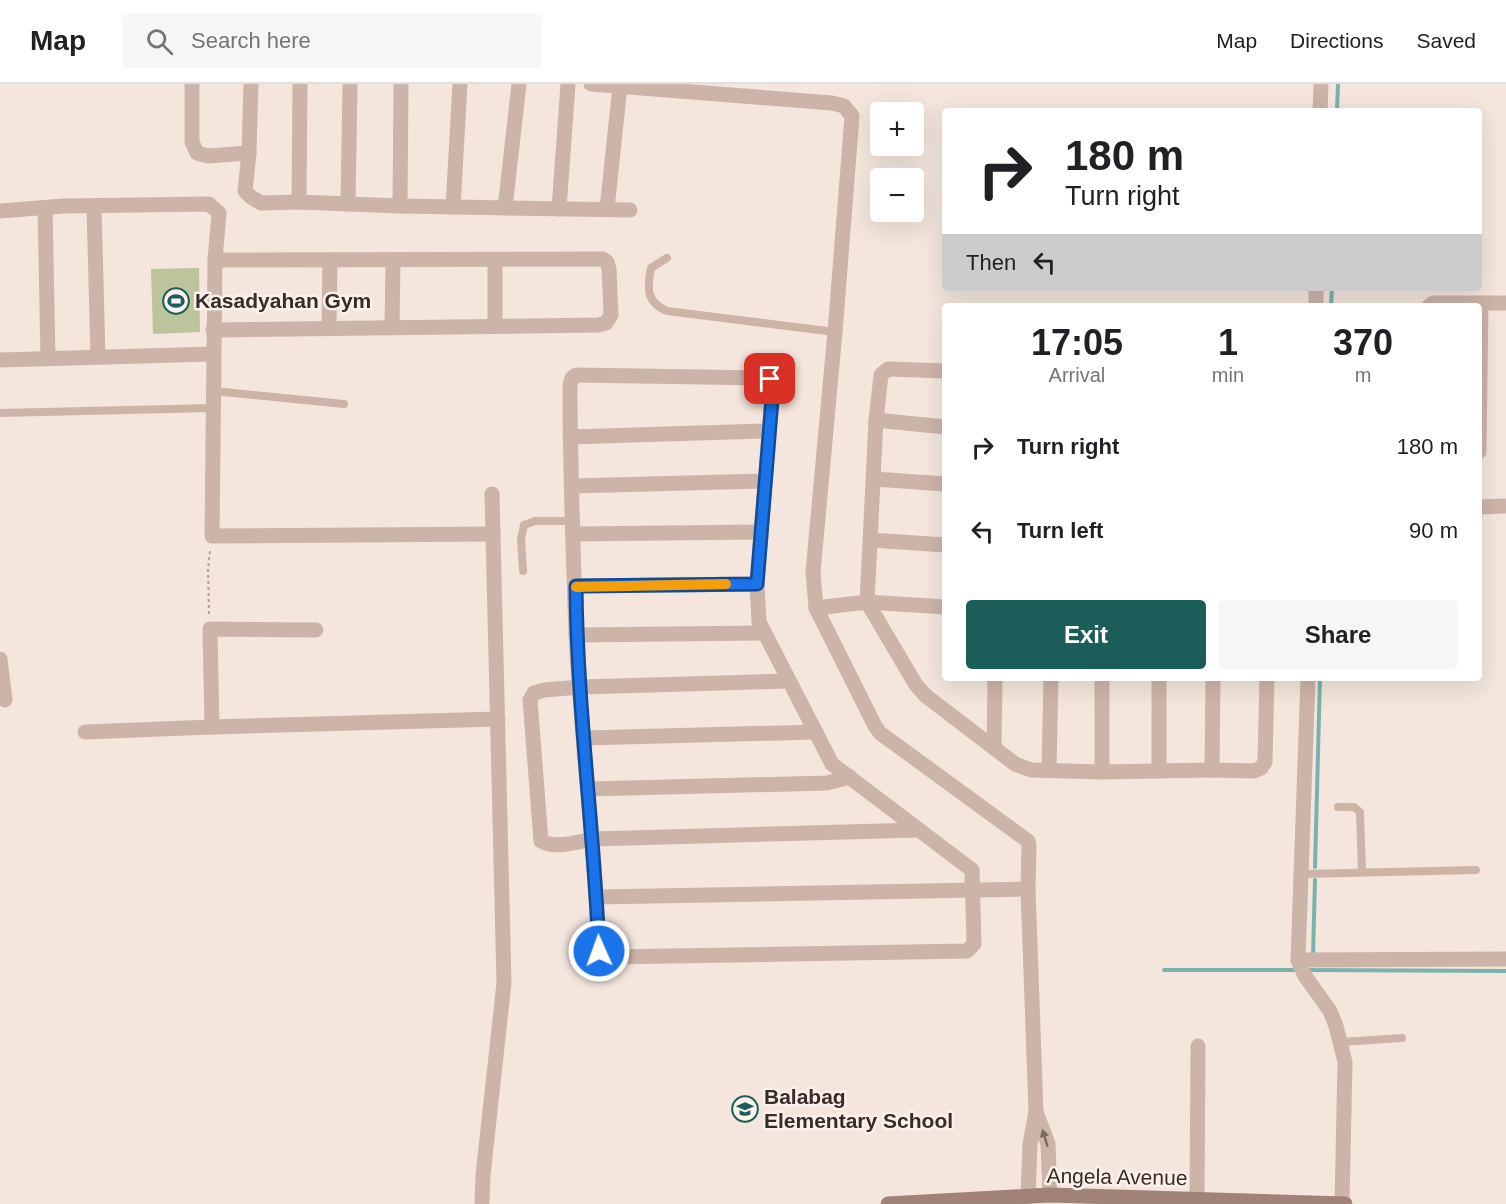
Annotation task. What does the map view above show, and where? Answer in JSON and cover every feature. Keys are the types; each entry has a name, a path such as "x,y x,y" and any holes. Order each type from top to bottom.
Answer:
{"main road":[{"name":"Angela Avenue","path":"888,1204 1028,1197 1052,1200 1197,1200 1344,1204"}],"street":[{"path":"192,84 192,142 197,153 207,156 249,153"},
{"path":"250,84 249,153 245,191 261,203 630,210"},
{"path":"299,202 300,84"},
{"path":"348,204 350,84"},
{"path":"400,206 401,84"},
{"path":"453,207 459,84"},
{"path":"506,208 519,84"},
{"path":"559,209 568,84"},
{"path":"591,84 832,103 844,106 852,116 813,572 816,608 880,732 1028,842 1036,1112 1030,1144 1028,1197"},
{"path":"1320,108 1321,84"},
{"path":"607,209 620,86"},
{"path":"0,211 209,204 219,213 214,260 212,536 493,534"},
{"path":"94,207 98,357"},
{"path":"45,208 48,358"},
{"path":"213,330 598,325 606,323 611,315 609,269 607,262 603,259 214,260"},
{"path":"329,328 330,260"},
{"path":"392,327 393,260"},
{"path":"495,260 495,325"},
{"path":"1433,303 1506,303"},
{"path":"0,360 213,354"},
{"path":"942,371 888,369 881,375 876,420 867,602 916,685 926,696 1015,764 1031,770 1254,771 1266,762 1267,681"},
{"path":"576,375 768,378 772,383 757,584 759,622 832,764 972,870 974,944 967,951 609,957 603,956 599,951 597,897 576,635 570,437 570,385 572,378 576,375"},
{"path":"876,420 942,427"},
{"path":"570,437 768,431"},
{"path":"874,479 942,484"},
{"path":"571,486 764,481"},
{"path":"482,1204 483,1175 504,983 492,494"},
{"path":"1482,507 1506,506"},
{"path":"574,528 760,532"},
{"path":"871,540 942,545"},
{"path":"576,586 757,584"},
{"path":"816,608 867,602 942,611"},
{"path":"212,727 210,629 316,630"},
{"path":"576,635 764,633"},
{"path":"0,659 4,700"},
{"path":"789,681 580,687 534,693 530,700 541,841 548,844 567,844 592,839 918,830"},
{"path":"994,681 994,747"},
{"path":"1049,769 1051,681"},
{"path":"1102,681 1102,772"},
{"path":"1159,681 1159,771"},
{"path":"1212,770 1214,681"},
{"path":"1308,681 1298,960 1305,976 1330,1011 1341,1042 1345,1062 1344,1204"},
{"path":"85,732 498,719"},
{"path":"585,738 816,732"},
{"path":"589,789 827,783 850,777"},
{"path":"597,897 1028,889"},
{"path":"1298,960 1506,959"},
{"path":"1197,1200 1198,1046"},
{"path":"1036,1112 1048,1144 1052,1200"}],"lane":[{"path":"667,258 651,268 648,284 650,297 657,307 667,311 835,332"},
{"path":"214,391 344,404"},
{"path":"0,413 213,408"},
{"path":"523,571 521,538 524,525 535,521 574,528"},
{"path":"1338,807 1354,807 1360,812 1362,873"},
{"path":"1302,874 1476,870"},
{"path":"1341,1042 1402,1038"}],"path":[{"path":"210,629 208,569 212,536"}],"green space":[{"name":"Kasadyahan Gym","path":"199,268 200,332 153,334 151,269"}],"waterway":[{"path":"1337,108 1338,84"},
{"path":"1331,303 1332,291"},
{"path":"1315,867 1320,681"},
{"path":"1313,955 1315,880"},
{"path":"1164,970 1294,970"},
{"path":"1306,970 1506,971"}],"slow traffic":[{"path":"576,587 726,584"}],"place":[{"name":"Kasadyahan Gym","path":"176,301"},
{"name":"Balabag Elementary School","path":"745,1109"}],"route":[{"path":"599,951 597,897 576,635 576,586 757,584 773,387 770,379"}]}
